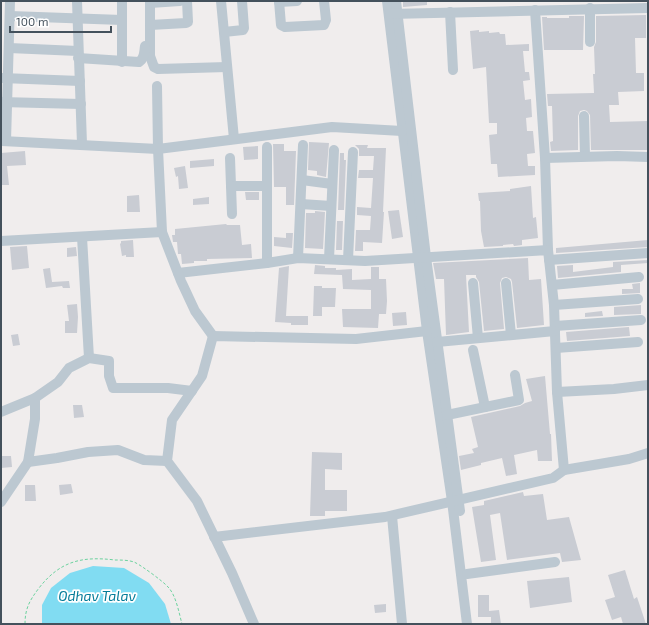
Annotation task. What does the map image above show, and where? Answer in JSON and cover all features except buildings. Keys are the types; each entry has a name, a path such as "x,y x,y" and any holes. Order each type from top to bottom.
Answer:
{"street":[{"path":"77,1 82,144"},
{"path":"122,1 122,62"},
{"path":"149,2 180,1"},
{"path":"150,25 188,22 187,1"},
{"path":"221,1 234,139"},
{"path":"224,32 243,30 242,1"},
{"path":"296,1 279,1 281,25 285,27 324,24 326,20 324,1"},
{"path":"387,1 393,14 422,257 427,331 474,624"},
{"path":"396,1 393,14 402,130 437,342 447,414 467,624"},
{"path":"149,2 150,56 154,67 158,70 227,67"},
{"path":"9,48 78,54 122,62 140,62 143,60 144,55 149,2"},
{"path":"122,20 78,18 8,7 9,48 4,78 4,141 158,149 332,127 402,130"},
{"path":"393,14 590,8 648,8"},
{"path":"590,8 590,42"},
{"path":"534,10 545,158 548,255 554,305 557,392 564,470"},
{"path":"450,12 453,70"},
{"path":"4,78 80,81"},
{"path":"157,86 162,232 195,311 213,336"},
{"path":"4,102 81,104"},
{"path":"584,116 585,156"},
{"path":"298,258 303,145"},
{"path":"267,147 267,263"},
{"path":"329,259 334,150"},
{"path":"348,260 353,152"},
{"path":"545,158 585,156 648,157"},
{"path":"230,158 232,214"},
{"path":"302,180 332,184"},
{"path":"231,186 267,186"},
{"path":"301,204 331,206"},
{"path":"1,241 162,232"},
{"path":"82,237 88,358"},
{"path":"178,273 298,258 365,261 422,257 648,253"},
{"path":"552,285 639,277"},
{"path":"473,283 478,338"},
{"path":"506,283 511,335"},
{"path":"554,305 638,299"},
{"path":"437,342 511,335 555,328 641,320"},
{"path":"213,336 356,339 427,331"},
{"path":"213,336 202,376 172,420 167,461 197,502 232,573 254,624"},
{"path":"556,348 638,342"},
{"path":"473,350 485,407"},
{"path":"1,412 35,398 58,382 69,368 88,358 109,361 109,376 113,388 168,388 192,391"},
{"path":"447,414 519,400 515,375"},
{"path":"557,392 614,389 648,385"},
{"path":"1,502 28,462 35,419 35,398"},
{"path":"28,462 88,452 118,450 144,460 167,461"},
{"path":"214,537 392,516 553,478 564,470 629,459 648,453"},
{"path":"392,516 402,624"},
{"path":"467,574 555,562"}],"path":[{"path":"25,624 25,613 31,598 50,574 65,565 86,558 135,562 169,587 177,605 182,624"}],"water":[{"name":"Odhav Talav","path":"93,566 124,568 149,583 165,604 171,624 42,624 42,605 51,588 70,573"}]}
